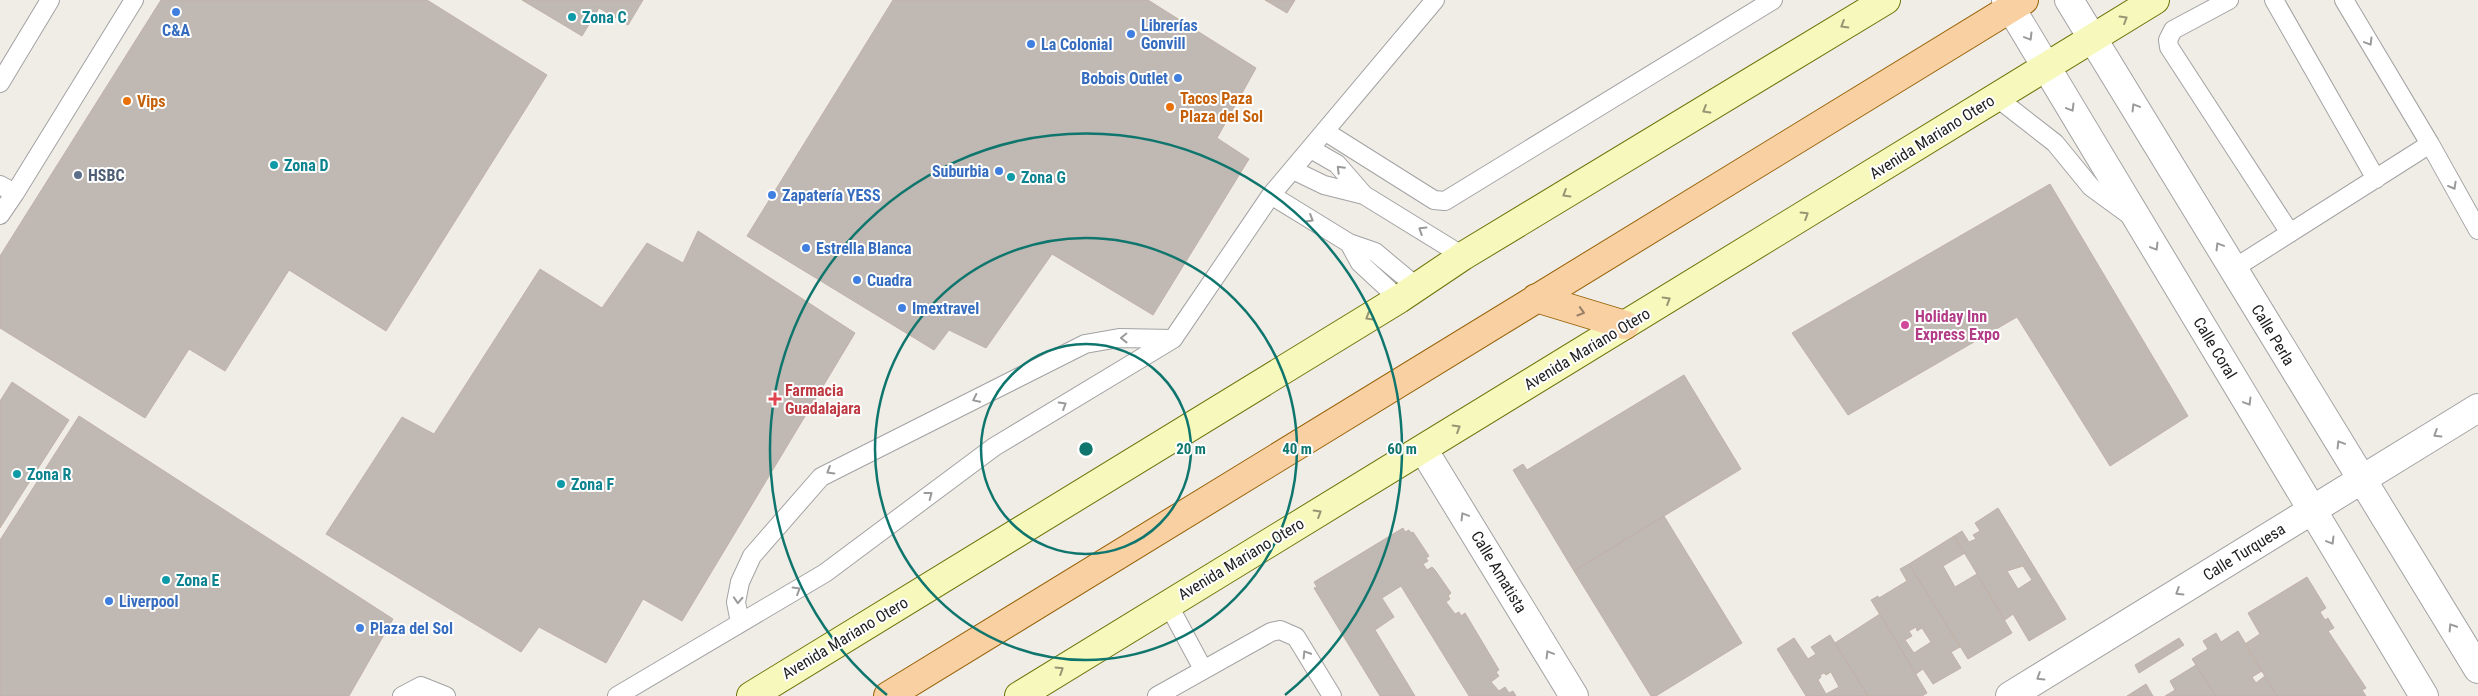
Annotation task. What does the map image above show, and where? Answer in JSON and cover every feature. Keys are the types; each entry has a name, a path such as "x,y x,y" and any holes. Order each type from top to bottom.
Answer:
{"main road":[{"name":"Avenida Mariano Otero","path":"750,696 1408,293 1463,256 1886,0"},
{"name":"Avenida Mariano Otero","path":"1019,696 2155,0"},
{"path":"888,696 2014,3"},
{"path":"1536,298 1625,325"}],"street":[{"name":"Calle Perla","path":"2069,0 2478,669"},
{"name":"Calle Coral","path":"2014,3 2046,66 2424,696"},
{"name":"Calle Turquesa","path":"2010,696 2478,408"},
{"name":"Calle Amatista","path":"1424,449 1574,696"}],"lane":[{"path":"0,83 50,0"},
{"path":"0,216 7,189 134,0"},
{"path":"617,696 825,573 994,447 1173,339 1271,195 1312,149 1374,71 1435,0"},
{"path":"1326,132 1434,200 1445,201 1774,0"},
{"path":"2229,0 2173,30 2168,40 2169,47 2290,233"},
{"path":"2274,0 2376,179"},
{"path":"2344,0 2478,228"},
{"path":"1996,97 2055,143 2091,187 2140,222"},
{"path":"2234,269 2430,144"},
{"path":"1312,149 1337,164 1364,195 1463,256"},
{"path":"1293,170 1324,185 1364,195"},
{"path":"1271,195 1349,242 1375,252 1408,293"},
{"path":"740,623 736,602 740,582 752,556 821,477 1085,344 1119,338 1173,339"},
{"path":"1168,604 1203,669"},
{"path":"1157,696 1271,632 1280,630 1296,637 1332,696"},
{"path":"402,696 421,686 446,696"}],"building":[{"name":"Zona D","path":"161,0 427,0 547,75 386,331 289,270 225,371 189,349 145,418 0,328 0,256"},
{"name":"Zona C","path":"522,0 643,0 628,25 599,8 582,36"},
{"name":"Zona G","path":"893,0 1148,0 1256,68 1217,138 1249,159 1153,315 1052,254 986,348 949,330 934,350 747,236"},
{"path":"1265,0 1295,0 1287,13"},
{"name":"Holiday Inn Express Expo","path":"2050,184 2188,416 2110,466 2017,317 1848,415 1792,333"},
{"name":"Zona F","path":"698,231 855,333 682,621 643,599 606,663 539,627 521,652 326,534 402,417 434,434 540,269 602,308 647,243 683,263"},
{"path":"1684,375 1741,469 1574,571 1513,470 1523,464 1527,470"},
{"name":"Zona R","path":"12,382 69,420 0,528 0,401"},
{"name":"Zona E","path":"79,416 393,619 349,696 0,696 0,540"},
{"path":"1998,508 2066,619 2029,641 2013,614 2005,620 1954,536 1962,531 1969,542 1976,539 1973,535 1980,531 1975,523","holes":["2023,566 2032,580 2018,589 2007,571"]},
{"path":"1664,516 1742,643 1656,696 1651,696 1574,571"},
{"path":"1403,528 1405,532 1409,530 1411,533 1413,532 1429,556 1426,558 1428,561 1423,564 1427,570 1432,567 1435,570 1451,593 1448,596 1450,599 1446,602 1455,614 1459,612 1461,616 1465,613 1499,670 1496,672 1499,676 1491,682 1499,691 1505,687 1509,693 1513,691 1516,696 1469,696 1401,586 1382,598 1394,617 1375,630 1415,696 1380,696 1314,588 1317,587 1314,582"},
{"path":"1954,536 1965,553 1943,566 1955,587 1977,574 2012,633 1968,659 1909,564"},
{"path":"1909,564 1960,647 1951,652 1961,668 1933,684 1923,669 1916,674 1871,600 1878,596 1879,598 1907,581 1900,569","holes":["1916,627 1917,631 1922,628 1931,642 1914,653 1905,640 1912,636 1909,631"]},
{"path":"2307,577 2326,608 2320,612 2325,620 2328,618 2334,628 2328,631 2366,688 2362,690 2366,696 2277,696 2245,644 2260,634 2248,613"},
{"path":"1880,614 1927,693 1922,696 1868,696 1835,643"},
{"path":"2238,631 2262,671 2252,677 2256,683 2265,676 2277,696 2216,696 2192,659 2208,649 2203,641 2216,633 2221,642"},
{"path":"1830,635 1868,696 1806,696 1777,649 1794,638 1808,659 1816,654 1811,647","holes":["1831,672 1839,687 1826,694 1818,680 1821,677 1820,675 1824,673 1826,675"]},
{"path":"2179,638 2184,645 2139,673 2135,665"},
{"path":"2196,665 2216,696 2165,696 2175,690 2170,681"},
{"path":"2146,684 2153,696 2127,696"}],"place":[{"name":"C&A","path":"176,12"},
{"name":"Zona C","path":"572,17"},
{"name":"Librerías Gonvill","path":"1131,34"},
{"name":"La Colonial","path":"1031,44"},
{"name":"Bobois Outlet","path":"1178,78"},
{"name":"Vips","path":"127,101"},
{"name":"Tacos Paza Plaza del Sol","path":"1170,107"},
{"name":"Zona D","path":"274,165"},
{"name":"Suburbia","path":"999,171"},
{"name":"HSBC","path":"78,175"},
{"name":"Zona G","path":"1011,177"},
{"name":"Zapatería YESS","path":"772,195"},
{"name":"Estrella Blanca","path":"806,248"},
{"name":"Cuadra","path":"857,280"},
{"name":"Imextravel","path":"902,308"},
{"name":"Holiday Inn Express Expo","path":"1905,325"},
{"name":"Farmacia Guadalajara","path":"775,399"},
{"name":"Zona R","path":"17,474"},
{"name":"Zona F","path":"561,484"},
{"name":"Zona E","path":"166,580"},
{"name":"Liverpool","path":"109,601"},
{"name":"Plaza del Sol","path":"360,628"}]}
